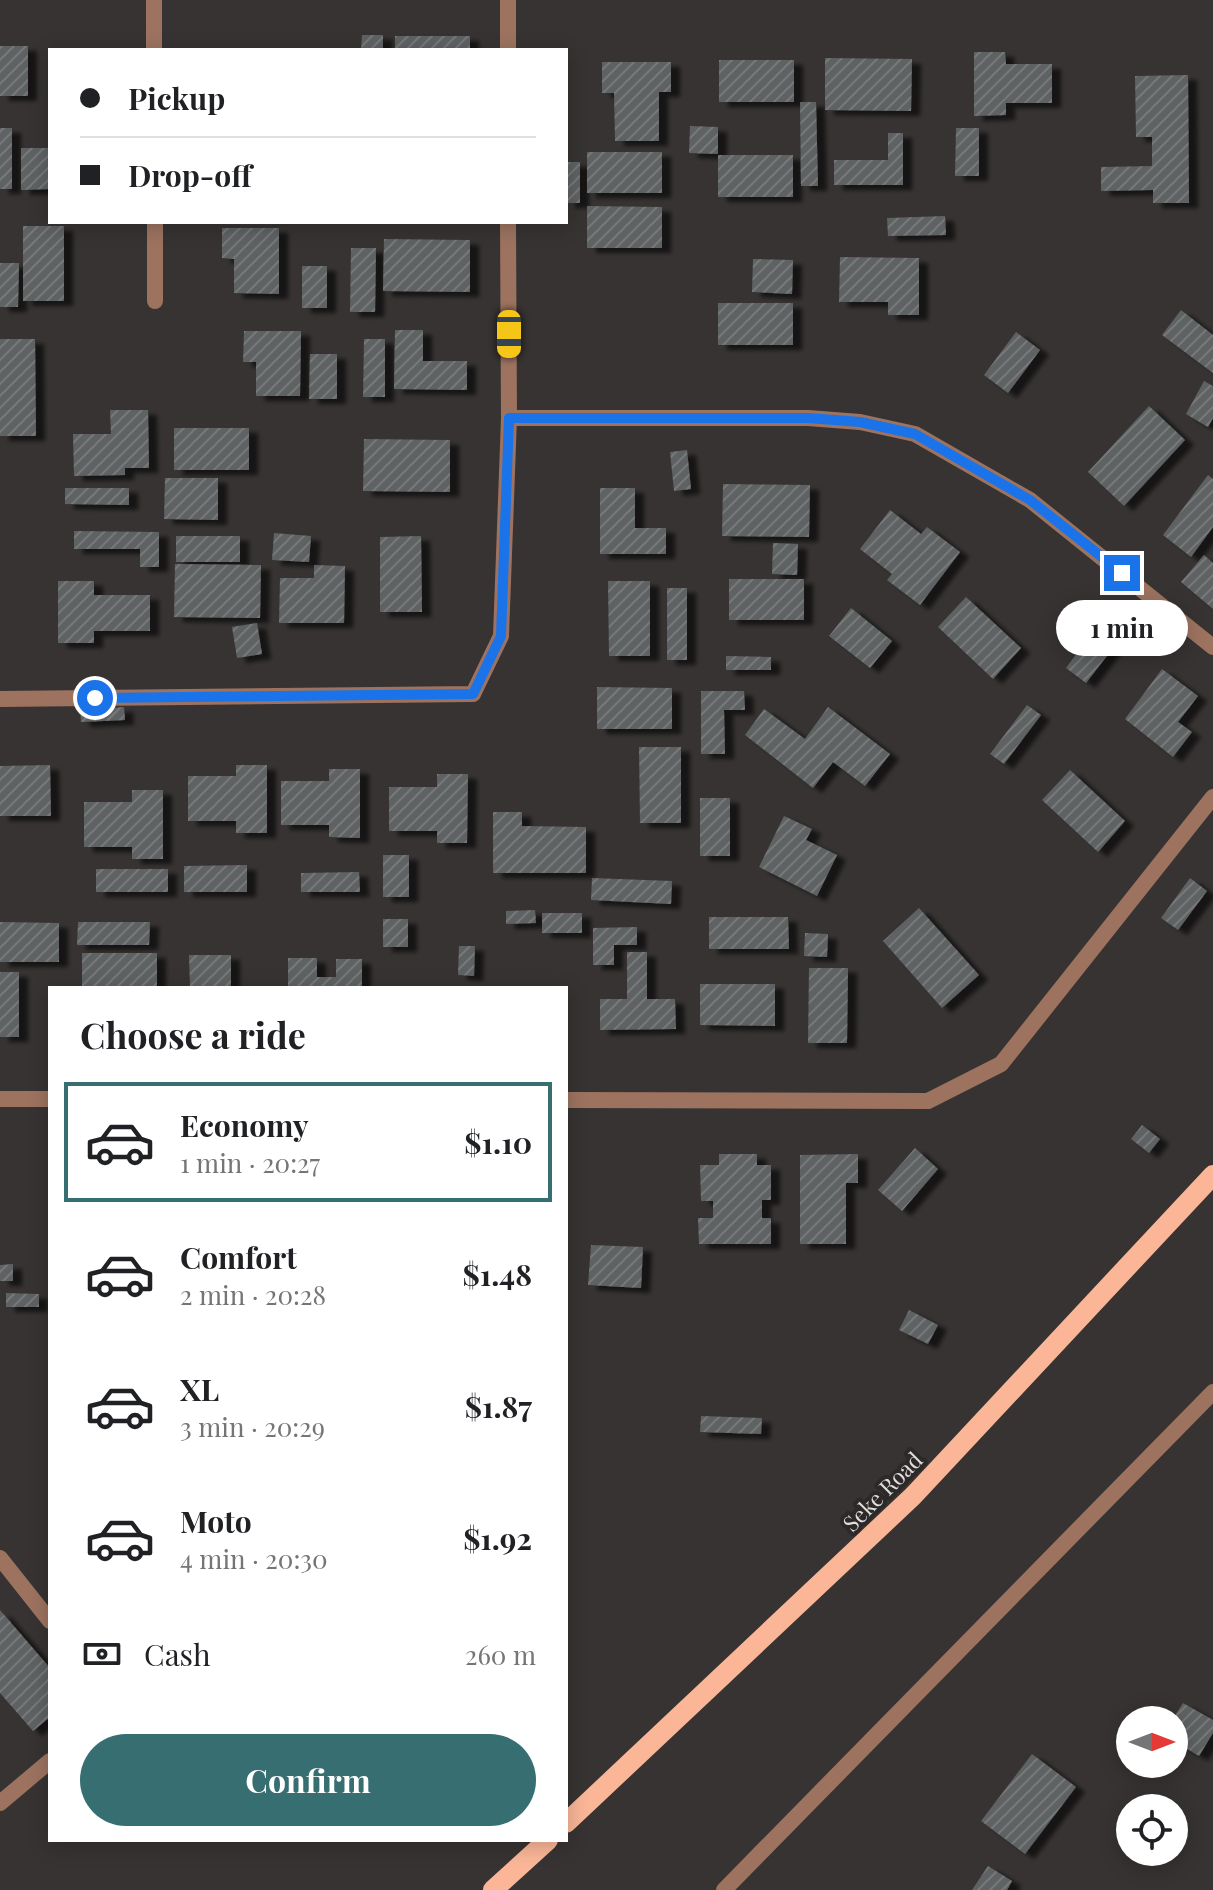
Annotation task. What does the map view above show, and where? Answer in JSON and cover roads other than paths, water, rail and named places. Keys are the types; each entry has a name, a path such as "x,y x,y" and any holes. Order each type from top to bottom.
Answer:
{"main road":[{"name":"Seke Road","path":"568,1821 913,1496 1213,1175"},
{"path":"493,1890 546,1842"}],"street":[{"path":"154,0 154,48"},
{"path":"508,0 508,48"},
{"path":"155,224 155,301"},
{"path":"0,699 473,694 501,636 509,418 508,224"},
{"path":"509,418 808,418 860,422 915,434 1030,500 1213,647"},
{"path":"568,1100 928,1101 1001,1064 1213,797"},
{"path":"0,1099 48,1099"},
{"path":"724,1890 1213,1392"},
{"path":"0,1558 48,1618"},
{"path":"0,1803 48,1763"}]}
